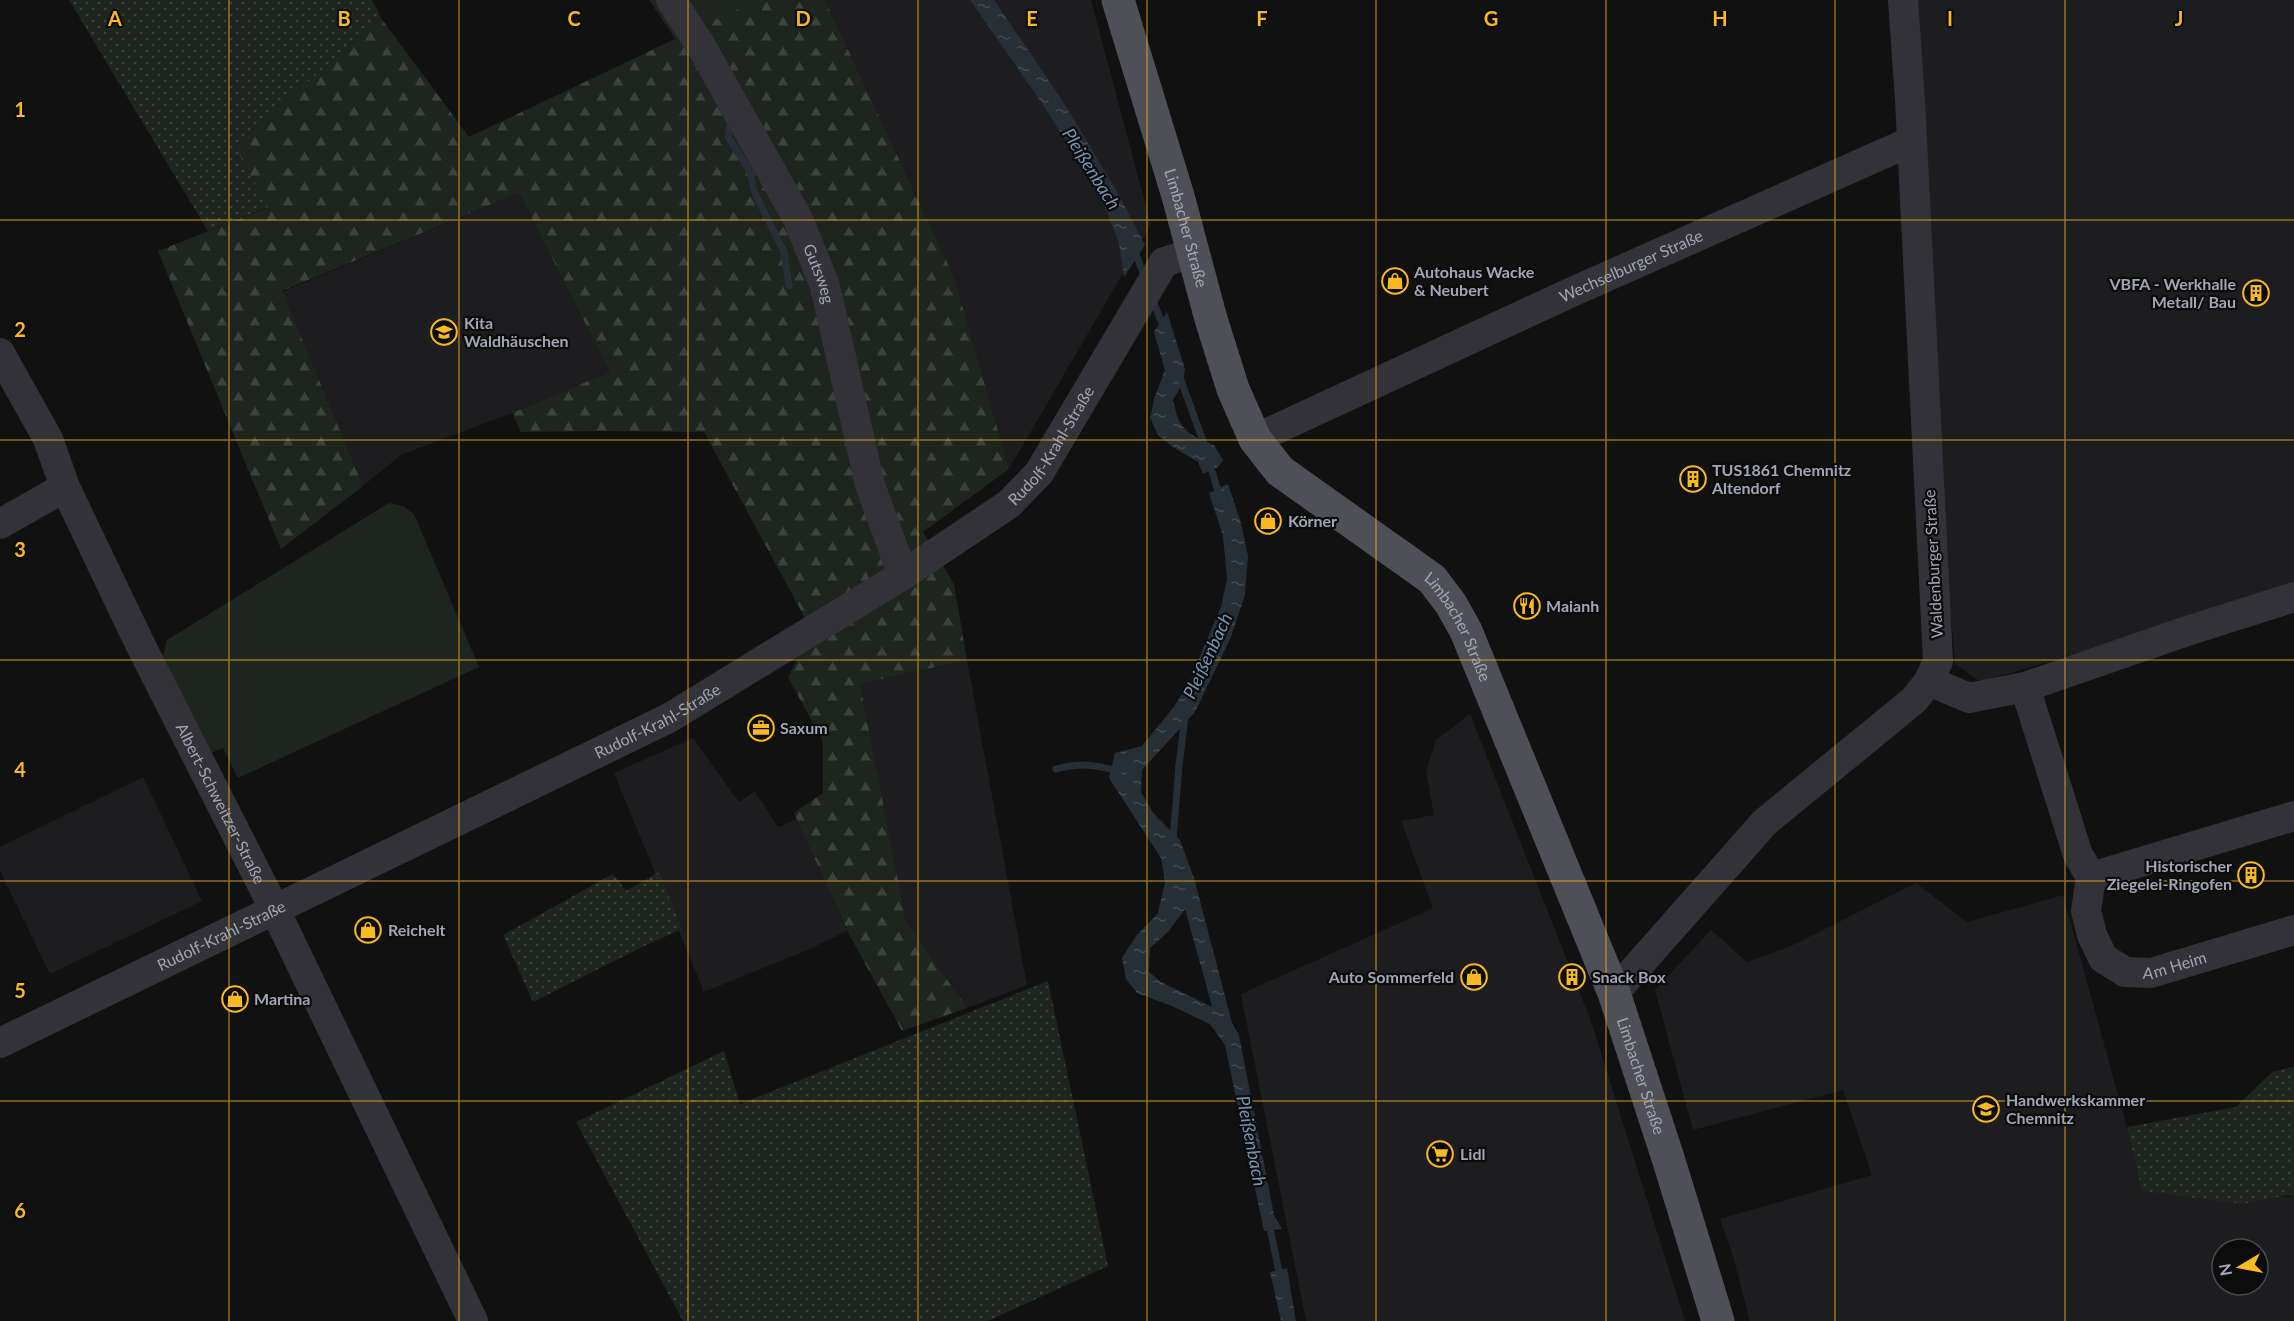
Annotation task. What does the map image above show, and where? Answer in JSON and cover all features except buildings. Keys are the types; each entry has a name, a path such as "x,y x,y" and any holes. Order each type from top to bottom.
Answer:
{"main road":[{"name":"Limbacher Straße","path":"1118,0 1179,258 1211,319 1233,389 1255,439 1280,471 1432,579 1451,604 1466,631 1614,993 1718,1321"}],"street":[{"name":"Gutsweg","path":"671,0 706,56 802,230 825,286 870,485 903,575"},
{"name":"Waldenburger Straße","path":"1614,993 1765,822 1914,700 1929,681 1938,661 1903,0"},
{"name":"Wechselburger Straße","path":"1255,439 1579,288 1912,141"},
{"name":"Rudolf-Krahl-Straße","path":"0,1043 669,718 903,575 1009,504 1039,473 1133,315 1179,258"},
{"name":"Albert-Schweitzer-Straße","path":"0,353 48,440 65,487 140,644 275,910 473,1321"},
{"path":"0,524 65,487"},
{"path":"1929,681 1969,698 2025,687 2294,597"},
{"path":"2025,687 2078,855 2091,877 2294,816"},
{"name":"Am Heim","path":"2091,877 2086,911 2092,935 2103,958 2125,972 2151,973 2294,930"}],"shaded area":[{"path":"825,0 1091,0 1151,225 1009,469 954,277"},
{"path":"1901,0 2294,0 2294,588 1981,682 1955,664"},
{"name":"Kita Waldhäuschen","path":"519,193 610,372 512,413 401,455 363,486 282,292"},
{"path":"967,660 1027,985 967,1008 906,921 860,684"},
{"path":"1470,714 1591,1021 1685,1321 1306,1321 1241,994 1433,908 1401,821 1434,815 1426,772 1436,740"},
{"path":"693,738 739,802 755,791 778,827 797,819 847,931 803,952 704,992 614,773"},
{"path":"143,777 202,901 50,974 0,871 0,847"},
{"name":"Handwerkskammer Chemnitz","path":"1916,883 1967,922 2063,895 2127,1127 2142,1191 2294,1197 2294,1321 1750,1321 1732,1253 1720,1219 1872,1175 1843,1090 1693,1130 1655,990 1711,930 1747,962 1791,946"}],"green space":[{"path":"69,0 372,0 381,18 235,146 268,207 208,231"},
{"path":"649,0 757,0 676,40"},
{"path":"757,0 825,0 954,277 1009,469 923,532 954,584 967,660 860,684 906,921 967,1008 902,1031 848,932 794,813 823,793 823,742 788,677 812,631 704,432 521,432 512,413 610,372 519,193 282,291 363,486 281,549 158,251 267,208 235,146 381,18 469,137"},
{"path":"389,503 403,506 414,514 479,667 238,778 223,748 209,754 163,656 167,640"},
{"path":"659,872 682,929 533,1002 503,935 613,874 626,891"},
{"path":"1048,981 1108,1266 988,1321 683,1321 576,1122 724,1051 740,1104"},
{"path":"2294,1067 2294,1197 2288,1195 2243,1204 2142,1191 2127,1127 2236,1107 2272,1072"}],"water":[{"path":"970,0 994,0 1064,103 1119,195 1145,245 1124,277 1119,243 1107,212 1087,173"},
{"path":"1167,312 1185,369 1183,383 1173,400 1178,418 1190,434 1214,445 1223,460 1218,467 1203,474 1198,462 1158,435 1150,418 1154,399 1165,370 1154,332"},
{"path":"1228,484 1241,523 1248,556 1245,595 1231,637 1195,712 1142,770 1141,792 1153,813 1180,840 1194,878 1232,1023 1239,1035 1274,1215 1282,1229 1264,1231 1225,1045 1210,1024 1137,993 1126,979 1122,958 1136,936 1158,913 1165,882 1161,858 1109,778 1115,753 1142,746 1173,708 1191,680 1221,607 1227,579 1223,536 1209,493","holes":["1185,909 1212,1007 1161,982 1149,972 1150,948 1168,932"]},
{"path":"1287,1268 1296,1321 1281,1321 1270,1272"}],"waterway":[{"path":"731,120 728,137 750,171 754,191 784,252 789,286"},
{"name":"Pleißenbach","path":"1134,249 1145,278"},
{"name":"Pleißenbach","path":"1153,300 1164,329"},
{"path":"1179,375 1206,449"},
{"name":"Pleißenbach","path":"1209,462 1220,497"},
{"path":"1173,840 1185,717"},
{"path":"1056,769 1087,765 1118,771"},
{"name":"Pleißenbach","path":"1269,1223 1280,1277"}],"place":[{"name":"Autohaus Wacke & Neubert","path":"1395,281"},
{"name":"VBFA - Werkhalle Metall/ Bau","path":"2256,293"},
{"name":"Kita Waldhäuschen","path":"444,332"},
{"name":"TUS1861 Chemnitz Altendorf","path":"1693,479"},
{"name":"Körner","path":"1268,521"},
{"name":"Maianh","path":"1527,606"},
{"name":"Saxum","path":"761,728"},
{"name":"Historischer Ziegelei-Ringofen","path":"2251,875"},
{"name":"Reichelt","path":"368,930"},
{"name":"Auto Sommerfeld","path":"1474,977"},
{"name":"Snack Box","path":"1572,977"},
{"name":"Martina","path":"235,999"},
{"name":"Handwerkskammer Chemnitz","path":"1986,1109"},
{"name":"Lidl","path":"1440,1154"}]}
